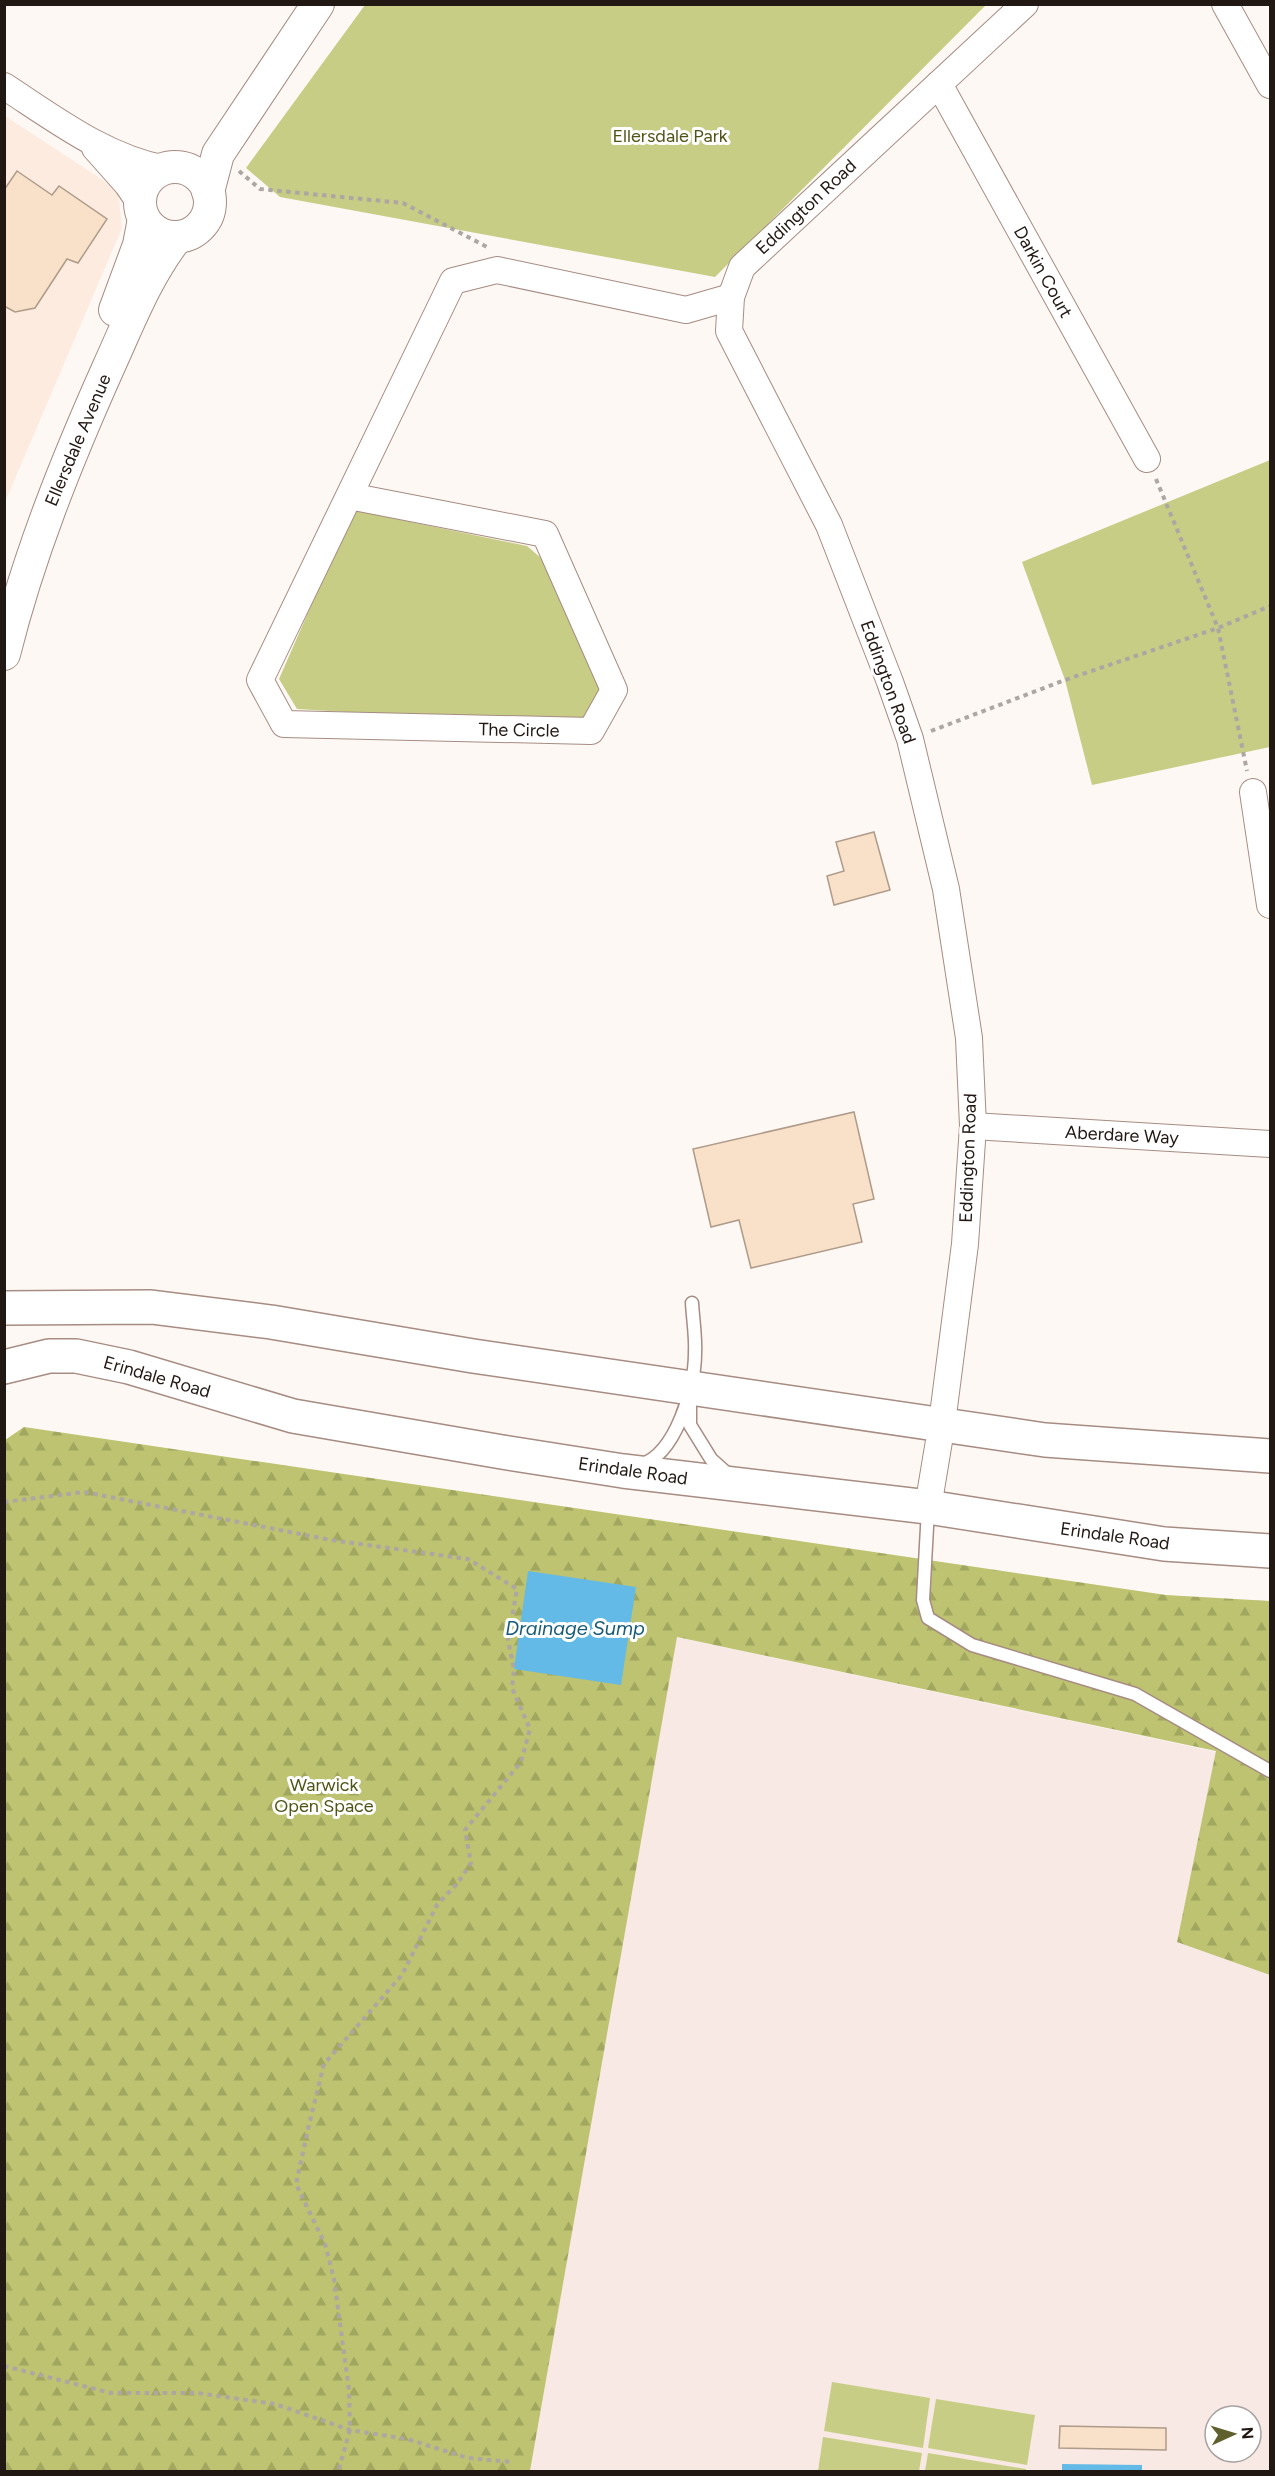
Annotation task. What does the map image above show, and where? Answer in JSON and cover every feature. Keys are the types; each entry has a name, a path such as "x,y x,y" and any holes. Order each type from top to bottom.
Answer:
{"main road":[{"path":"4,1308 151,1306 1045,1440 1270,1456"},
{"name":"Erindale Road","path":"4,1367 49,1356 76,1356 129,1367 293,1416 623,1471 928,1508 1164,1544 1270,1551"}],"street":[{"name":"Ellersdale Avenue","path":"4,586 57,440 119,300 139,245 144,185 156,172 171,168 203,140 296,4"},
{"name":"Ellersdale Avenue","path":"4,654 34,551 73,447 136,308 160,259 177,237 192,232 203,222 209,208 208,192 218,154 318,4"},
{"name":"Eddington Road","path":"928,1508 942,1423 965,1244 973,1126 969,1038 946,889 910,739 829,525 729,331 730,297 742,267 1025,4"},
{"path":"1225,4 1270,85"},
{"name":"Darkin Court","path":"939,84 1147,459"},
{"path":"4,86 88,141 134,161 171,168 185,168 200,177 208,192"},
{"path":"88,141 127,184 142,211 162,235 177,237"},
{"name":"The Circle","path":"349,496 545,534 614,690 591,732 284,724 260,680 349,496 453,281 497,270 686,310 730,297"},
{"path":"1253,792 1270,905"},
{"name":"Aberdare Way","path":"973,1126 1270,1144"}],"lane":[{"path":"623,1471 647,1464 667,1447 679,1423 690,1387 695,1355 692,1303"},
{"path":"690,1387 690,1425 711,1459 740,1485"},
{"path":"928,1508 923,1600 928,1618 972,1645 1135,1694 1270,1771"}],"path":[{"path":"218,154 261,189 404,203 496,252"},
{"path":"1147,459 1218,628 1242,754 1253,792"},
{"path":"910,739 1065,680 1218,628 1270,606"},
{"path":"4,1502 84,1492 331,1540 468,1559 517,1588 508,1640 514,1669 512,1688 530,1729 520,1762 465,1830 471,1863 457,1884 437,1905 402,1975 324,2064 296,2184 325,2244 334,2279 349,2390 350,2430 338,2472"},
{"path":"4,2366 111,2392 197,2393 275,2404 350,2430 407,2439 468,2458 512,2462"}],"shaded area":[{"path":"5,116 118,190 122,228 5,502"},
{"path":"676,1637 1217,1752 1177,1941 1270,1975 1270,2471 530,2472"}],"green space":[{"name":"Ellersdale Park","path":"365,5 986,5 715,277 280,197 246,168"},
{"path":"1270,460 1270,747 1092,785 1065,680 1022,562"},
{"path":"353,510 527,546 541,558 599,688 594,714 583,726 297,709 279,679"},
{"name":"Warwick Open Space","path":"24,1427 1166,1595 1270,1601 1270,1975 1177,1942 1216,1751 677,1637 530,2471 5,2472 5,1440"},
{"path":"832,2382 930,2398 923,2448 824,2431"},
{"path":"936,2399 1035,2415 1027,2465 928,2448"},
{"path":"823,2437 922,2453 919,2471 818,2471"},
{"path":"928,2453 1026,2469 1026,2471 925,2471"}],"water":[{"name":"Drainage Sump","path":"528,1571 636,1587 621,1685 514,1669"},
{"path":"1062,2464 1142,2465 1142,2471 1062,2471"}],"building":[{"path":"17,171 52,195 59,186 107,219 78,263 67,259 35,308 15,312 4,306 4,190"},
{"path":"874,832 890,890 834,905 827,876 844,871 836,842"},
{"path":"854,1112 874,1199 853,1204 862,1242 751,1268 739,1220 711,1227 693,1149"},
{"path":"1060,2426 1166,2428 1166,2450 1059,2448"}]}
